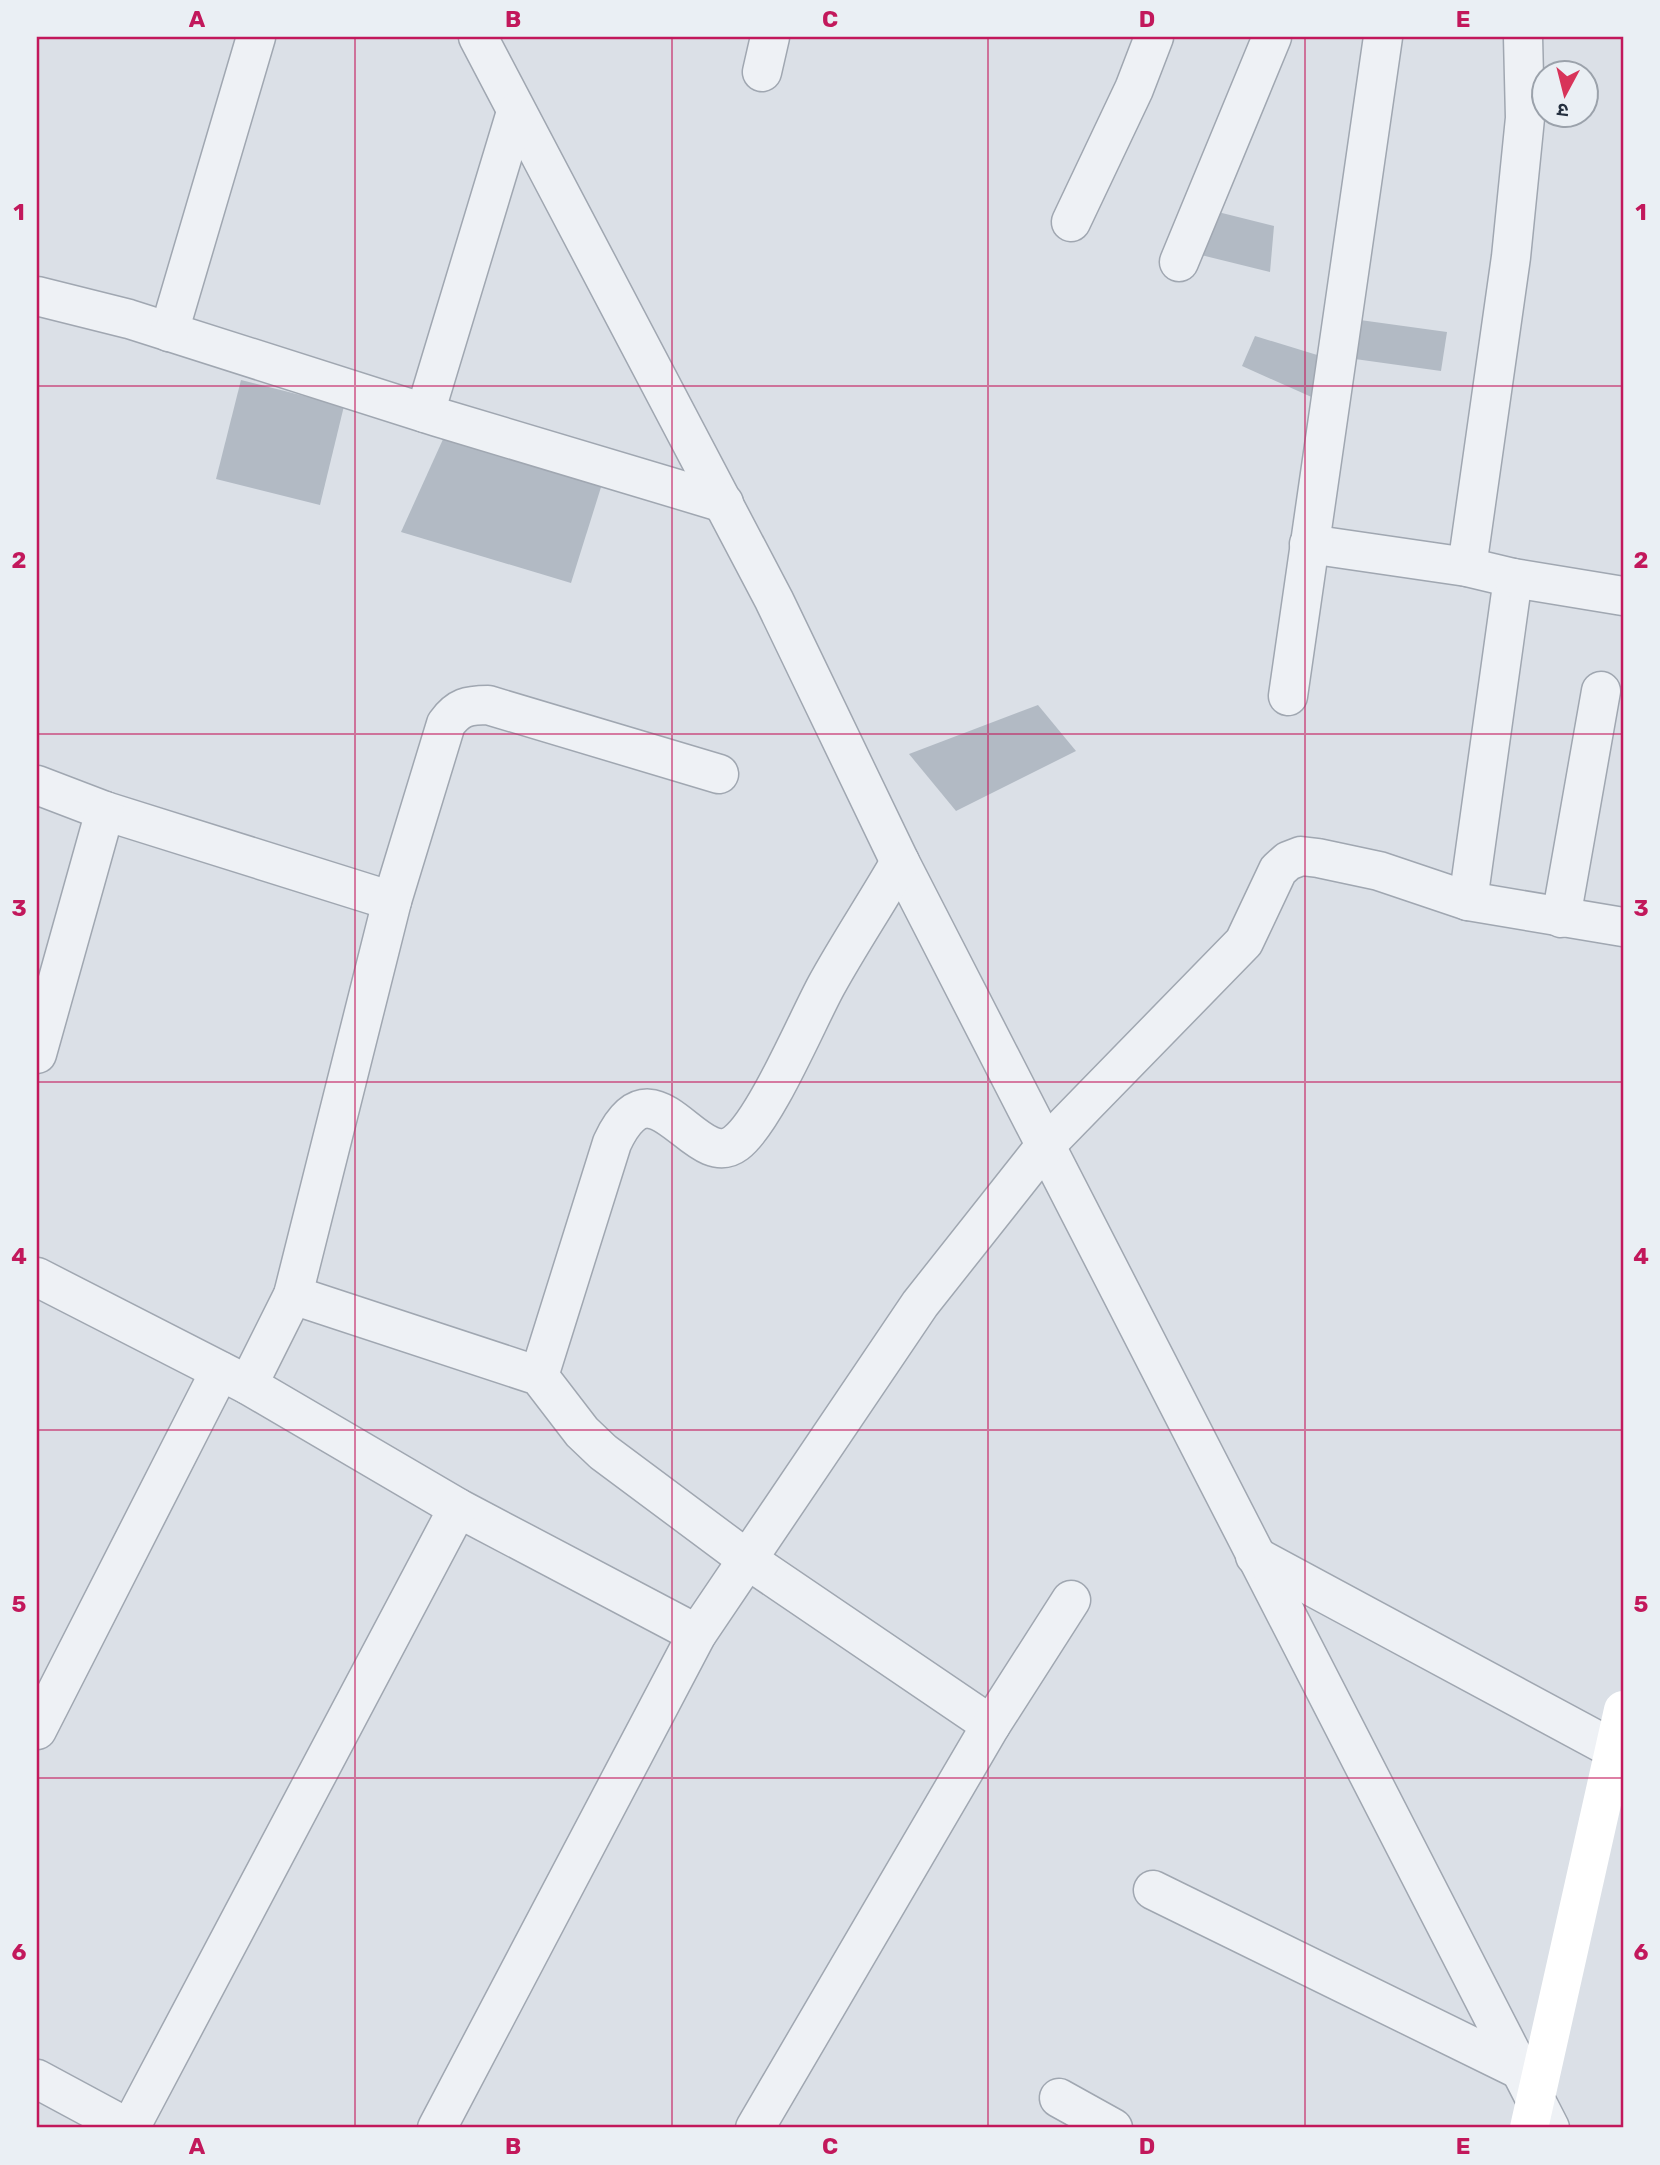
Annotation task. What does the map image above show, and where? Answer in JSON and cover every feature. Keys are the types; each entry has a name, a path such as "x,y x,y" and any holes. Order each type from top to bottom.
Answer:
{"street":[{"path":"169,332 256,37"},
{"path":"478,37 724,503 900,863 1534,2107"},
{"path":"1071,222 1133,89 1154,37"},
{"path":"1179,262 1272,37"},
{"path":"1288,695 1384,37"},
{"path":"1467,567 1511,257 1525,118 1523,37"},
{"path":"425,413 516,112"},
{"path":"37,296 169,332 724,503"},
{"path":"1308,544 1467,567 1513,578 1623,596"},
{"path":"1468,901 1513,578"},
{"path":"1561,918 1601,691"},
{"path":"37,1730 234,1378 293,1295 392,901 446,724 455,712 468,705 488,705 719,774"},
{"path":"37,785 105,811 392,901"},
{"path":"37,1054 105,811"},
{"path":"437,2128 697,1634 920,1304 1045,1146 1244,942 1278,870 1288,861 1301,856 1318,858 1379,871 1468,901 1623,927"},
{"path":"539,1376 612,1143 621,1123 640,1111 661,1111 713,1148 725,1149 735,1144 758,1116 827,985 900,863"},
{"path":"37,1277 234,1378 458,1508 697,1634"},
{"path":"293,1295 539,1376 582,1432 603,1452 748,1560 991,1725"},
{"path":"37,2080 129,2128 458,1508"},
{"path":"1255,1556 1615,1750"},
{"path":"755,2128 991,1725 1071,1600"},
{"path":"1534,2107 1614,1796 1615,1750 1623,1710"},
{"path":"1153,1889 1534,2107"},
{"path":"1059,2098 1113,2128"}],"building":[{"path":"1214,211 1274,226 1270,272 1201,255"},
{"path":"1360,320 1447,332 1441,371 1355,359"},
{"path":"1255,336 1327,358 1316,399 1242,366"},
{"path":"241,380 344,406 320,505 216,479"},
{"path":"444,437 602,484 571,583 401,532"},
{"path":"1038,705 1076,751 956,811 909,754"}]}
